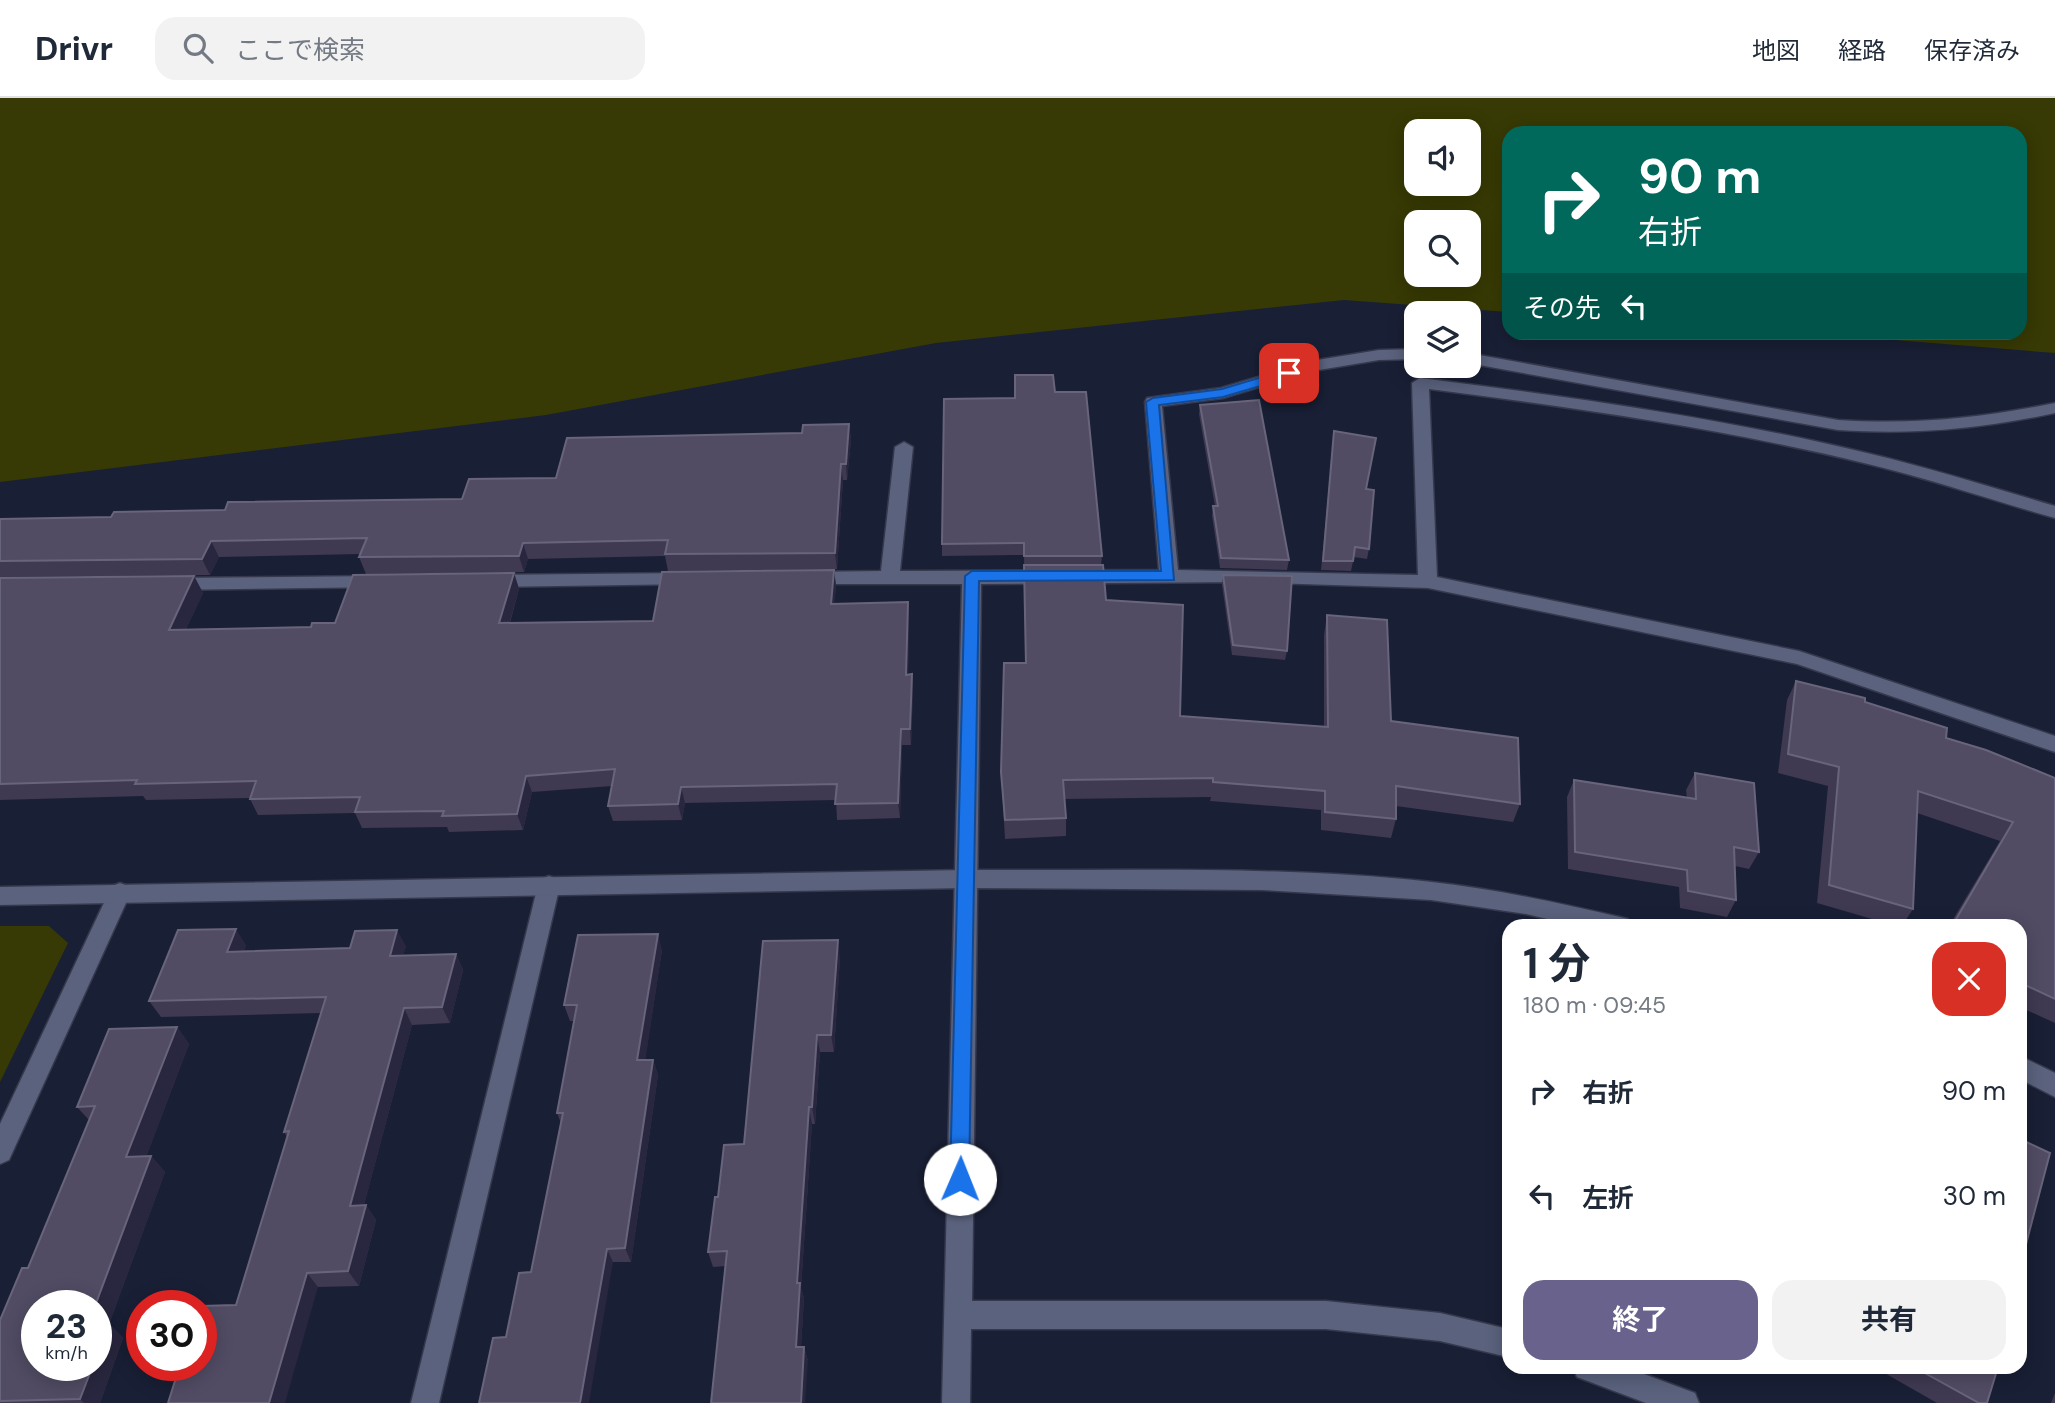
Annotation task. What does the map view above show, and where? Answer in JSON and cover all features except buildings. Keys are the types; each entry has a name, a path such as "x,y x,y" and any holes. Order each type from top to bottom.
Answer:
{"street":[{"path":"1169,576 1153,402 1223,393 1311,366 1379,355 1404,354"},
{"path":"1481,361 1838,425 1898,429 1982,423 2055,408"},
{"path":"1427,582 1420,383 1575,402 1708,425 1931,475 2055,512"},
{"path":"890,577 904,447"},
{"path":"956,1403 972,576"},
{"path":"793,578 1169,576 1427,582 1799,658 2055,744"},
{"path":"473,581 709,579"},
{"path":"153,584 403,582"},
{"path":"0,896 966,879 1262,881 1432,891 1526,905 1589,919"},
{"path":"425,1403 549,885"},
{"path":"0,1152 120,892"},
{"path":"2027,1071 2055,1086"},
{"path":"957,1315 1325,1315 1440,1327 1502,1342"},
{"path":"1606,1374 1685,1403"}],"shaded area":[{"path":"0,98 2055,98 2055,353 1895,340 2027,340 2027,126 1502,126 1502,312 1481,310 1481,301 1404,301 1404,304 1344,300 936,343 546,415 0,482"},
{"path":"0,926 49,926 68,943 0,1082"}],"route":[{"path":"960,1179 972,576 1169,576 1153,402 1223,393 1289,373"}]}
